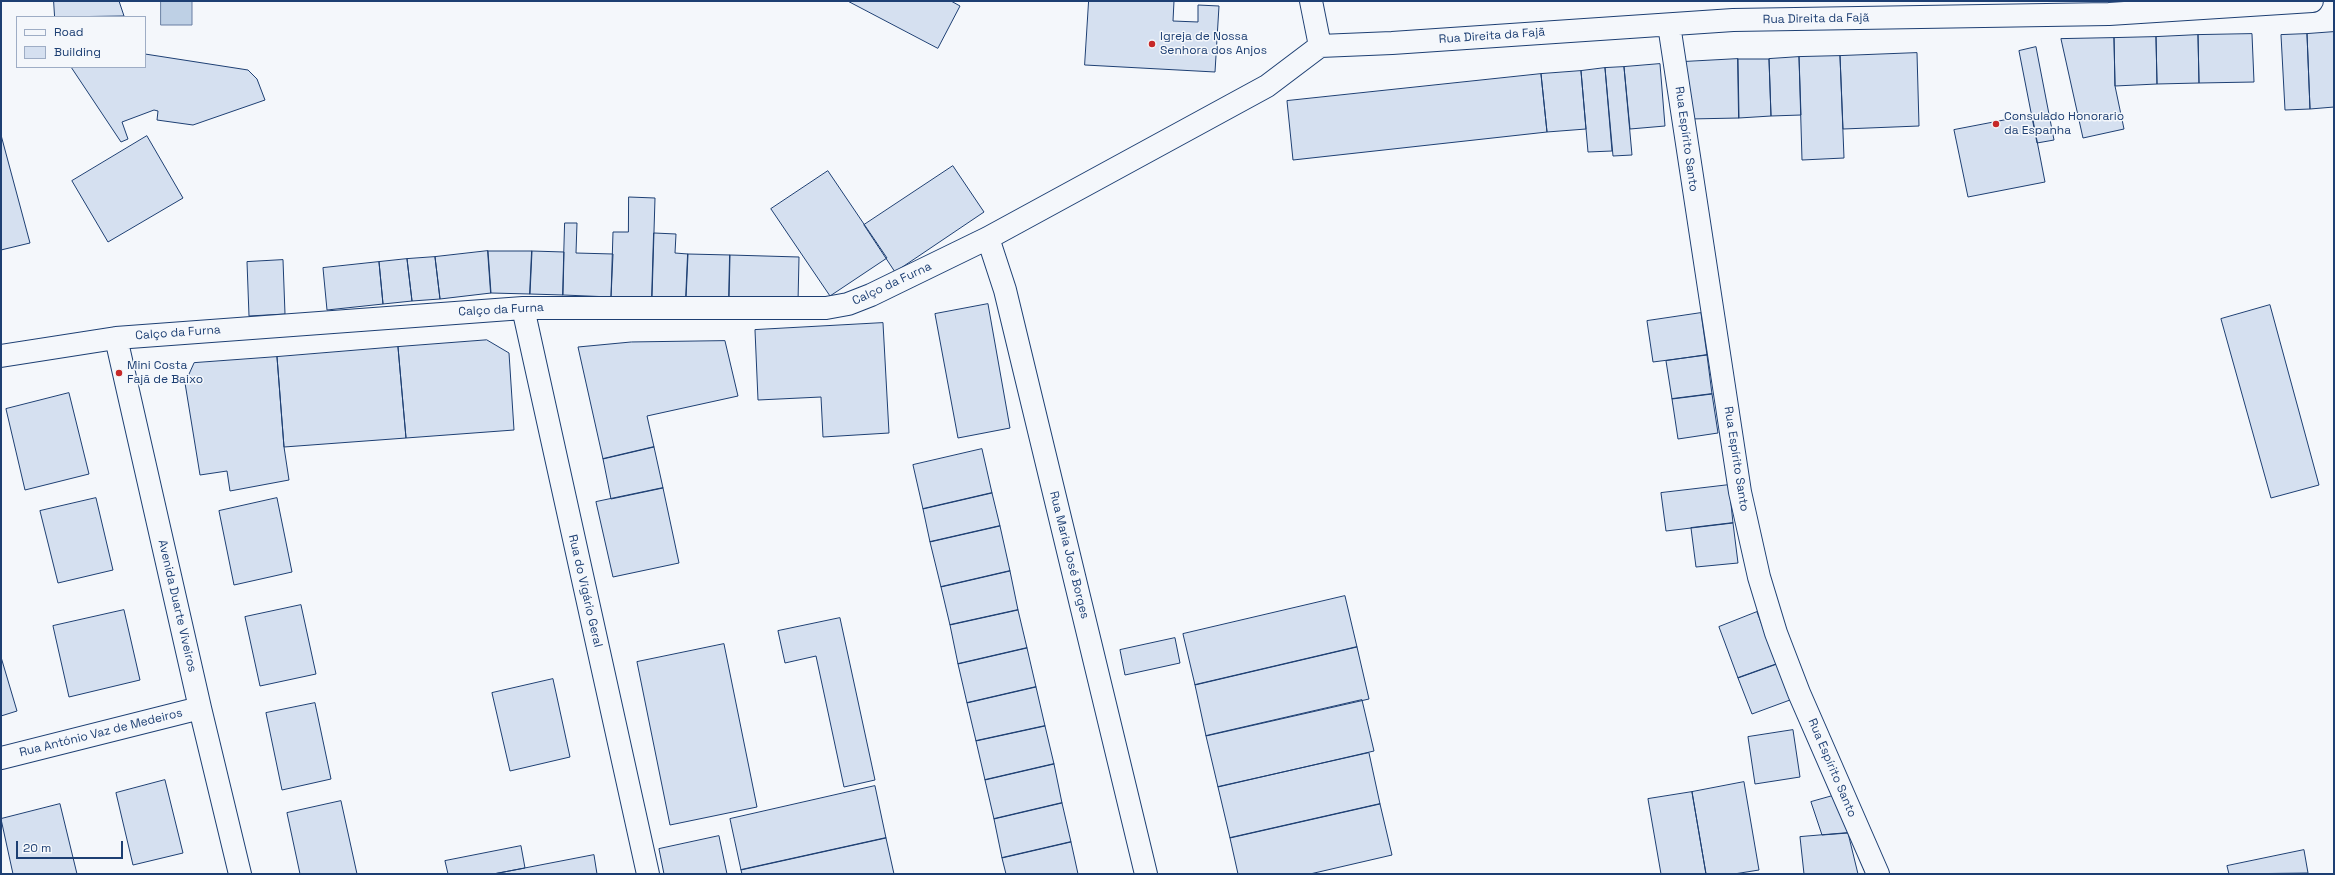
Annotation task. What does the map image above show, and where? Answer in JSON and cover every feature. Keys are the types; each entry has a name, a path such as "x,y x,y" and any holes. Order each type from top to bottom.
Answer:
{"street":[{"path":"1311,1 1320,46"},
{"name":"Rua Direita da Fajã","path":"1320,46 1392,43 1733,20 2312,1"},
{"name":"Rua Espírito Santo","path":"1669,25 1740,492 1759,577 1776,633 1800,693 1878,874"},
{"name":"Calço da Furna","path":"1,356 116,338 523,308 826,308 848,304 871,295 988,238 1267,86 1320,46"},
{"name":"Rua Maria José Borges","path":"988,238 1005,290 1146,874"},
{"name":"Rua do Vigário Geral","path":"523,308 648,874"},
{"name":"Avenida Duarte Viveiros","path":"116,338 200,708 240,874"},
{"name":"Rua António Vaz de Medeiros","path":"1,758 200,708"}],"water":[{"path":"161,1 192,1 192,25 161,25"}],"building":[{"path":"54,1 119,1 124,16 55,16"},
{"path":"848,1 951,1 960,6 938,48"},
{"name":"Igreja de Nossa Senhora dos Anjos","path":"1089,1 1174,1 1173,21 1198,22 1198,5 1219,6 1215,72 1085,65"},
{"path":"2334,32 2334,107 2310,109 2307,34"},
{"path":"2252,34 2254,82 2199,83 2198,35"},
{"path":"2307,34 2310,109 2285,110 2281,35"},
{"path":"2198,35 2199,83 2157,84 2156,37"},
{"path":"2156,37 2157,84 2115,86 2114,38"},
{"path":"2114,38 2115,86 2124,129 2083,138 2061,39"},
{"path":"2036,47 2054,140 2037,143 2019,51"},
{"path":"1917,53 1919,126 1843,129 1840,56"},
{"path":"146,54 248,70 257,79 265,100 193,125 157,120 158,111 154,110 122,122 128,139 121,142 72,68 146,68"},
{"path":"1840,56 1844,158 1802,160 1799,57"},
{"path":"1799,57 1801,115 1771,116 1769,59"},
{"path":"1738,59 1739,118 1689,119 1682,62"},
{"path":"1738,59 1769,59 1771,116 1739,118"},
{"path":"1660,64 1665,126 1630,129 1624,67"},
{"path":"1624,67 1632,155 1613,156 1605,68"},
{"path":"1605,68 1612,151 1588,152 1581,71"},
{"path":"1581,71 1586,129 1547,132 1541,74"},
{"path":"1541,74 1547,132 1293,160 1287,101"},
{"path":"2032,115 2045,182 1968,197 1954,130"},
{"path":"1,135 30,243 1,250"},
{"path":"147,136 183,198 108,242 72,181"},
{"path":"953,166 984,212 895,272 864,225"},
{"path":"828,171 887,258 830,296 771,209"},
{"path":"629,197 655,198 652,298 611,297 613,232 628,232"},
{"path":"565,223 577,223 576,253 613,254 611,297 563,295"},
{"path":"654,233 676,234 675,253 688,254 686,299 652,298"},
{"path":"488,251 491,293 440,299 435,257"},
{"path":"488,251 532,251 530,294 491,293"},
{"path":"532,251 564,252 563,295 530,294"},
{"path":"688,254 730,255 729,300 686,299"},
{"path":"730,255 799,257 798,302 729,300"},
{"path":"435,257 440,299 412,301 407,259"},
{"path":"407,259 412,301 383,304 379,262"},
{"path":"283,260 285,314 249,316 247,262"},
{"path":"379,262 383,304 327,310 323,268"},
{"path":"988,304 1010,428 958,438 935,314"},
{"path":"2270,305 2319,485 2271,498 2221,319"},
{"path":"1701,313 1707,355 1653,362 1647,321"},
{"path":"883,323 889,433 823,437 821,397 758,400 755,330"},
{"path":"487,340 509,353 514,430 406,438 398,347"},
{"path":"725,341 738,396 647,416 654,447 603,459 578,347 631,342"},
{"path":"398,347 406,438 284,447 277,357"},
{"path":"1707,355 1712,394 1672,399 1666,361"},
{"path":"277,357 284,447 289,480 230,491 227,471 200,475 185,383 194,363"},
{"path":"69,393 89,474 25,490 6,409"},
{"path":"1712,394 1718,433 1678,439 1672,399"},
{"path":"654,447 663,488 611,499 603,459"},
{"path":"982,449 992,493 923,509 913,465"},
{"path":"1729,485 1733,523 1666,531 1661,493"},
{"path":"663,488 679,563 613,577 596,502"},
{"path":"992,493 1000,526 930,542 923,509"},
{"path":"96,498 113,570 58,583 40,511"},
{"path":"277,498 292,572 234,585 219,511"},
{"path":"1733,523 1738,563 1696,567 1691,528"},
{"path":"1000,526 1010,571 941,587 930,542"},
{"path":"1010,571 1018,610 950,625 941,587"},
{"path":"1345,596 1357,647 1195,685 1183,634"},
{"path":"301,605 316,674 260,686 245,617"},
{"path":"124,610 140,680 69,697 53,626"},
{"path":"1018,610 1027,648 958,664 950,625"},
{"path":"1757,612 1777,664 1738,678 1719,627"},
{"path":"840,618 875,780 844,787 816,656 785,663 778,631"},
{"path":"1175,638 1180,663 1125,675 1120,650"},
{"path":"724,644 757,807 670,825 637,662"},
{"path":"1357,647 1369,699 1206,736 1195,685"},
{"path":"1027,648 1036,687 967,703 958,664"},
{"path":"1,657 17,711 1,716"},
{"path":"1777,664 1790,700 1752,714 1738,678"},
{"path":"553,679 570,757 510,771 492,693"},
{"path":"1036,687 1045,726 976,741 967,703"},
{"path":"1362,700 1374,751 1218,787 1206,736"},
{"path":"315,703 331,779 282,790 266,713"},
{"path":"1045,726 1054,764 985,780 976,741"},
{"path":"1793,730 1800,777 1755,784 1748,737"},
{"path":"1369,753 1380,804 1230,838 1218,787"},
{"path":"1054,764 1062,803 994,819 985,780"},
{"path":"165,780 183,853 133,865 116,793"},
{"path":"1744,782 1759,870 1734,874 1706,874 1692,792"},
{"path":"875,786 886,838 741,870 730,819"},
{"path":"1692,792 1706,874 1661,874 1648,799"},
{"path":"1836,795 1848,833 1822,835 1811,802"},
{"path":"341,801 357,874 300,874 287,813"},
{"path":"1062,803 1071,842 1002,858 994,819"},
{"path":"60,804 77,874 13,874 1,819"},
{"path":"1380,804 1392,855 1310,874 1238,874 1230,838"},
{"path":"1848,833 1858,874 1804,874 1800,837"},
{"path":"719,836 727,874 664,874 659,849"},
{"path":"886,838 894,874 742,874 741,870"},
{"path":"1071,842 1078,874 1006,874 1002,858"},
{"path":"521,846 525,868 493,874 448,874 445,861"},
{"path":"2304,850 2308,873 2229,874 2227,866"},
{"path":"594,855 597,874 494,874"}],"place":[{"name":"Igreja de Nossa Senhora dos Anjos","path":"1152,44"},
{"name":"Consulado Honorario da Espanha","path":"1996,124"},
{"name":"Mini Costa Fajã de Baixo","path":"119,373"}]}
